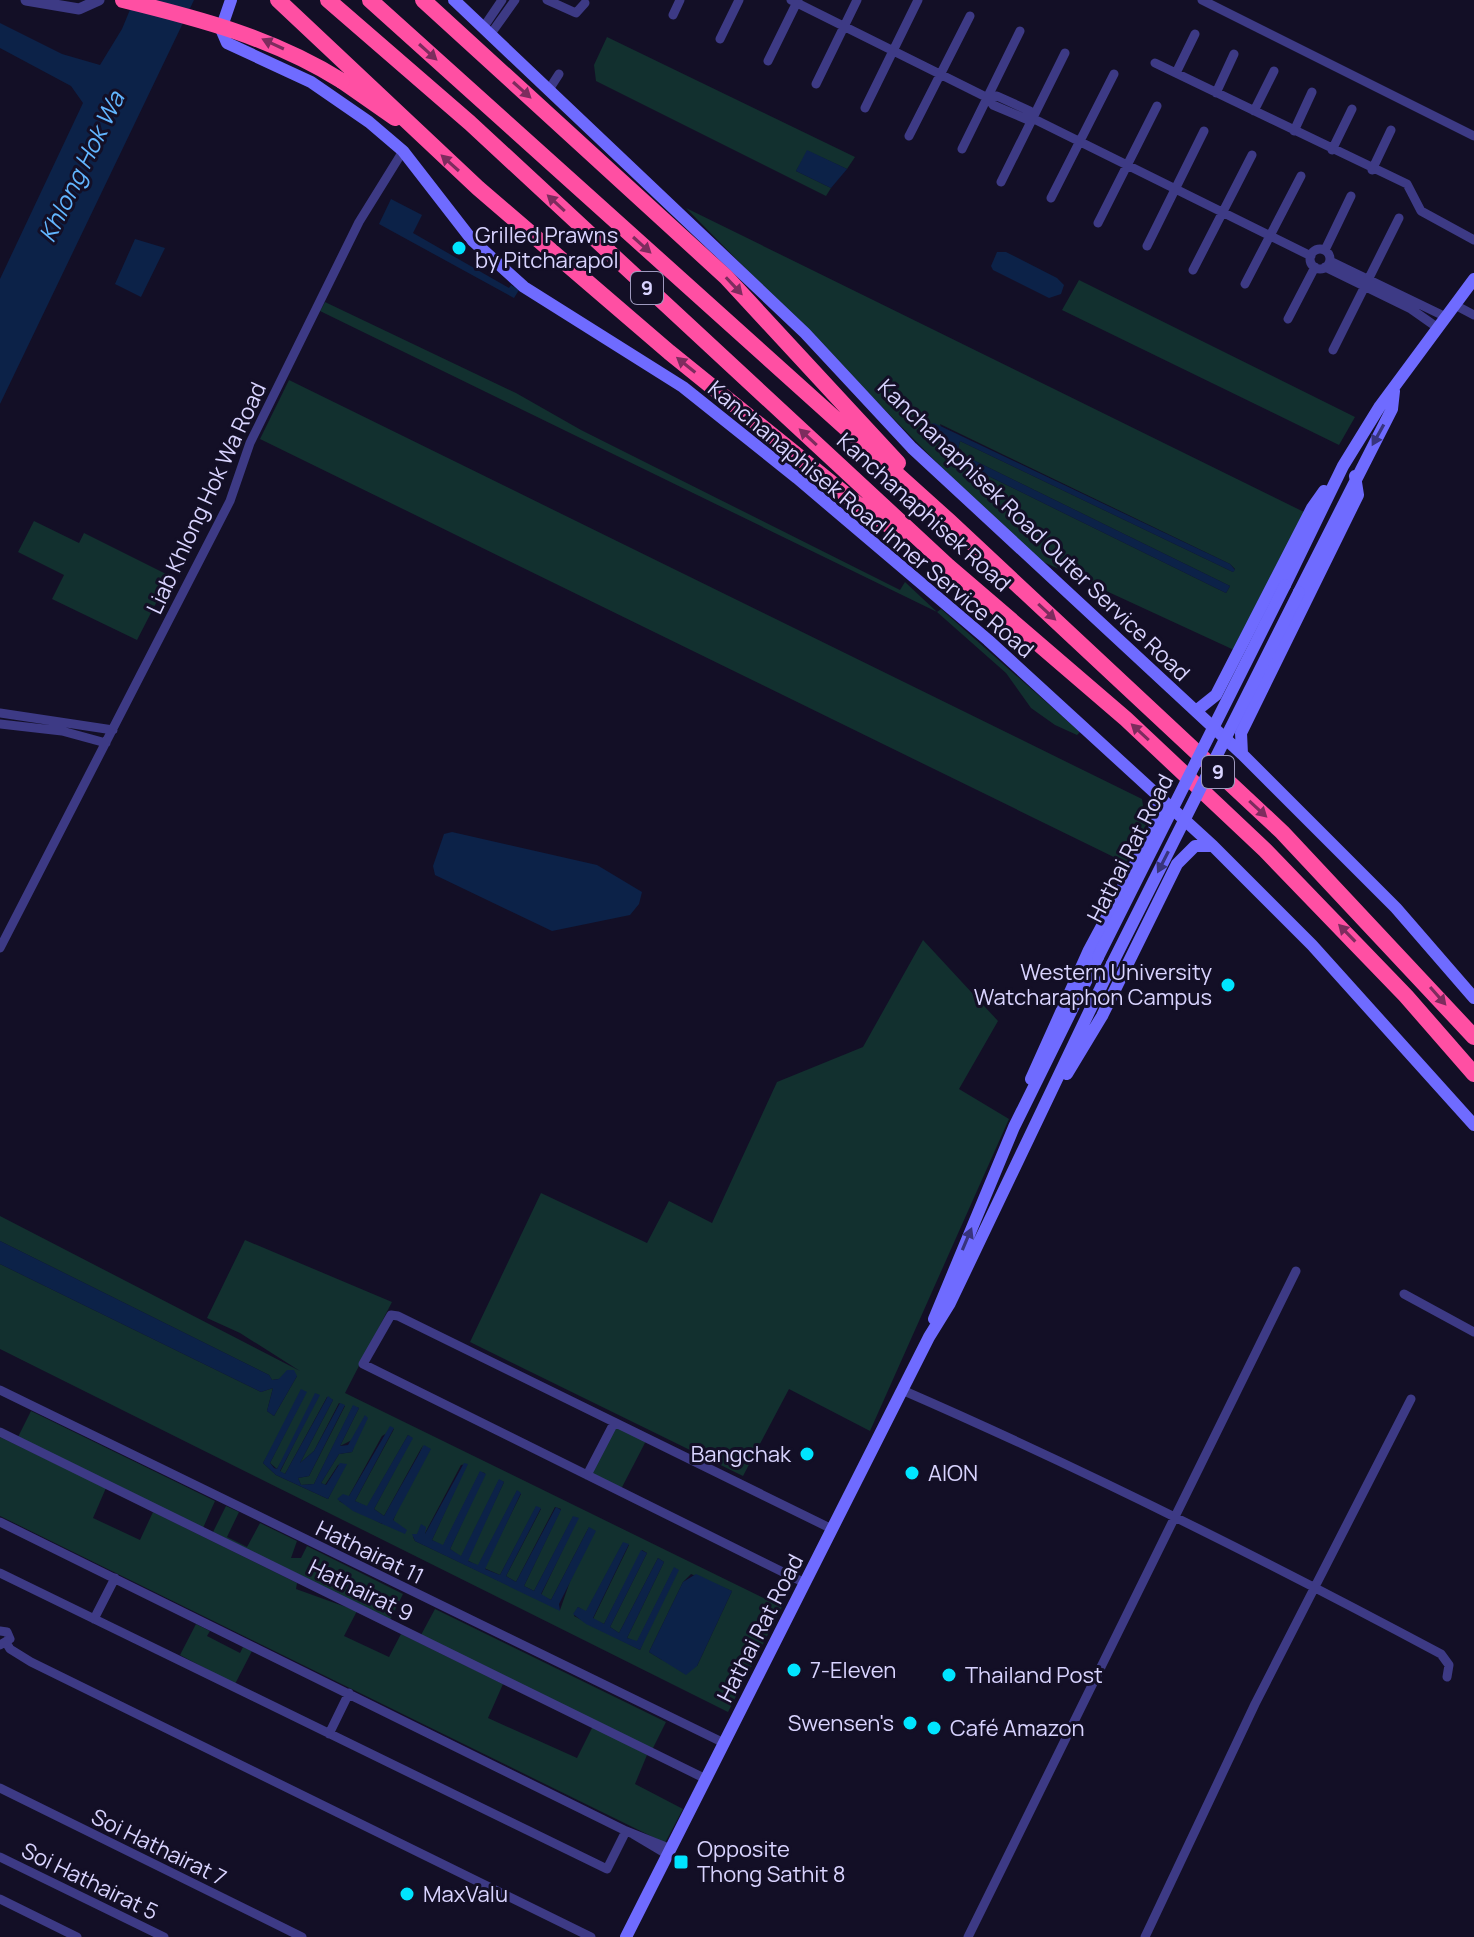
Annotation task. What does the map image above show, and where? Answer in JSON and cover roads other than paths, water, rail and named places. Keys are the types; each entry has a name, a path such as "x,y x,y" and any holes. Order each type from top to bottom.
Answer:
{"highway":[{"path":"123,0 253,36 342,81 422,138 669,352 856,503 948,566"},
{"path":"278,0 392,103 422,138"},
{"name":"Kanchanaphisek Road","path":"328,0 470,123 948,566 1126,719 1265,850 1406,996 1474,1074"},
{"name":"Kanchanaphisek Road","path":"370,0 949,521 1282,832 1383,936 1474,1037"},
{"path":"423,0 726,277 949,521"}],"main road":[{"name":"Kanchanaphisek Road Inner Service Road","path":"231,0 221,29 227,43 311,82 403,151 472,240 524,287 683,387 797,478 988,640 1213,846 1358,993 1474,1125"},
{"name":"Kanchanaphisek Road Outer Service Road","path":"454,0 805,333 912,448 1242,754 1396,908 1474,998"},
{"name":"Hathai Rat Road","path":"929,1337 941,1298 1014,1127 1343,466 1474,279"},
{"name":"Hathai Rat Road","path":"626,1937 929,1337 950,1303 1112,964 1355,476 1392,409 1394,391"},
{"path":"1196,711 1216,695 1312,508 1343,466"},
{"path":"1242,754 1241,733 1358,495 1355,476"},
{"path":"1223,682 1231,698 1238,702 1257,700"},
{"path":"1014,1127 1038,1057 1089,950 1155,827 1160,811 1156,794"},
{"path":"1030,1136 1102,1016 1177,864 1195,846 1213,846"}],"street":[{"path":"26,0 79,9 99,0"},
{"path":"486,31 502,0"},
{"path":"486,31 515,0"},
{"path":"547,0 576,13 585,3"},
{"path":"673,15 680,0"},
{"path":"720,39 739,0"},
{"path":"816,84 857,0"},
{"path":"865,108 918,0"},
{"path":"1202,0 1474,136"},
{"path":"768,61 795,1 987,97 997,96 1030,111 1033,118 1270,235 1323,265 1413,305 1442,323"},
{"path":"909,136 970,16"},
{"path":"962,149 1020,31"},
{"path":"1176,73 1195,34"},
{"path":"1001,182 1065,53"},
{"path":"1216,93 1234,54"},
{"path":"1155,63 1372,170 1407,184 1421,211 1474,240"},
{"path":"1254,111 1274,71"},
{"path":"548,91 559,74"},
{"path":"1051,198 1114,74"},
{"path":"1294,131 1312,92"},
{"path":"1098,223 1157,106"},
{"path":"1332,150 1352,109"},
{"path":"1372,170 1391,130"},
{"path":"1147,246 1204,131"},
{"name":"Liab Khlong Hok Wa Road","path":"0,948 230,501 250,443 359,222 403,151"},
{"path":"1193,270 1252,155"},
{"path":"1245,284 1301,176"},
{"path":"1288,319 1323,265 1325,250 1351,196"},
{"path":"1333,350 1399,218"},
{"path":"1311,256 1318,249 1325,250"},
{"path":"1455,305 1474,315"},
{"path":"0,713 113,730"},
{"path":"0,724 62,731 106,743"},
{"path":"968,1937 1296,1271"},
{"path":"1404,1294 1474,1332"},
{"path":"805,1583 363,1364 391,1315 398,1316 832,1529"},
{"name":"Hathairat 11","path":"0,1390 724,1743"},
{"path":"902,1390 1317,1588 1441,1654 1449,1665 1447,1677"},
{"path":"1145,1937 1255,1704 1411,1399"},
{"path":"587,1475 614,1423"},
{"name":"Hathairat 9","path":"0,1432 706,1779"},
{"path":"0,1522 669,1852"},
{"path":"0,1573 607,1869 629,1832"},
{"path":"94,1619 115,1578"},
{"path":"0,1631 9,1634 4,1644 31,1662 591,1937"},
{"path":"329,1734 349,1693"},
{"name":"Soi Hathairat 7","path":"0,1788 302,1937"},
{"name":"Soi Hathairat 5","path":"0,1857 164,1937"},
{"path":"0,1899 77,1937"}],"water":[{"name":"Khlong Hok Wa","path":"134,0 194,0 0,404 0,279 83,103 71,86 0,48 0,23 62,54 100,65 122,29"},
{"path":"807,150 847,169 831,188 796,171"},
{"path":"391,199 422,215 413,233 509,288 511,285 519,290 514,298 379,224"},
{"path":"135,239 165,248 141,297 115,284"},
{"path":"997,252 1006,252 1057,278 1064,285 1061,294 1049,298 993,270 991,266"},
{"path":"934,423 1230,564 1235,570 1233,572 960,441 958,450 963,455 1230,586 1226,593 960,462 931,433 929,425"},
{"path":"452,832 597,865 642,892 639,904 630,915 552,931 435,875 433,866 444,834"},
{"path":"0,1241 269,1375 272,1380 279,1379 287,1370 294,1370 297,1376 274,1416 267,1411 273,1388 261,1392 0,1264"},
{"path":"301,1389 307,1392 270,1463 277,1469 315,1393 320,1395 280,1471 285,1474 328,1396 333,1400 300,1463 314,1451 340,1403 345,1405 309,1476 298,1478 301,1485 314,1484 353,1405 359,1408 340,1446 348,1445 365,1415 368,1418 352,1452 339,1454 321,1483 326,1485 340,1463 347,1464 328,1499 276,1475 263,1463"},
{"path":"390,1426 394,1428 355,1501 367,1506 408,1435 413,1438 374,1509 384,1516 424,1445 431,1449 393,1520 407,1530 405,1534 353,1511 337,1499 343,1494 349,1496"},
{"path":"464,1463 468,1464 432,1540 443,1545 480,1471 486,1474 450,1549 461,1556 499,1479 504,1482 468,1561 478,1565 517,1490 521,1493 485,1569 500,1575 536,1506 541,1508 506,1576 516,1582 556,1507 561,1510 524,1586 534,1591 573,1516 579,1518 541,1594 551,1600 589,1527 596,1531 559,1604 560,1611 415,1541 412,1534 417,1534 421,1524 426,1527 425,1534"},
{"path":"623,1542 629,1544 593,1618 604,1624 641,1550 647,1553 610,1627 619,1633 658,1558 664,1562 627,1638 637,1641 674,1567 679,1570 640,1650 586,1624 573,1614 578,1607 586,1611"},
{"path":"696,1574 732,1591 697,1666 686,1675 649,1652 683,1582"}],"place":[{"name":"Grilled Prawns by Pitcharapol","path":"459,248"},
{"name":"Western University Watcharaphon Campus","path":"1228,985"},
{"name":"Bangchak","path":"807,1454"},
{"name":"AION","path":"912,1473"},
{"name":"7-Eleven","path":"794,1670"},
{"name":"Thailand Post","path":"949,1675"},
{"name":"Swensen's","path":"910,1723"},
{"name":"Café Amazon","path":"934,1728"},
{"name":"Opposite Thong Sathit 8","path":"681,1862"},
{"name":"MaxValu","path":"407,1894"}]}
